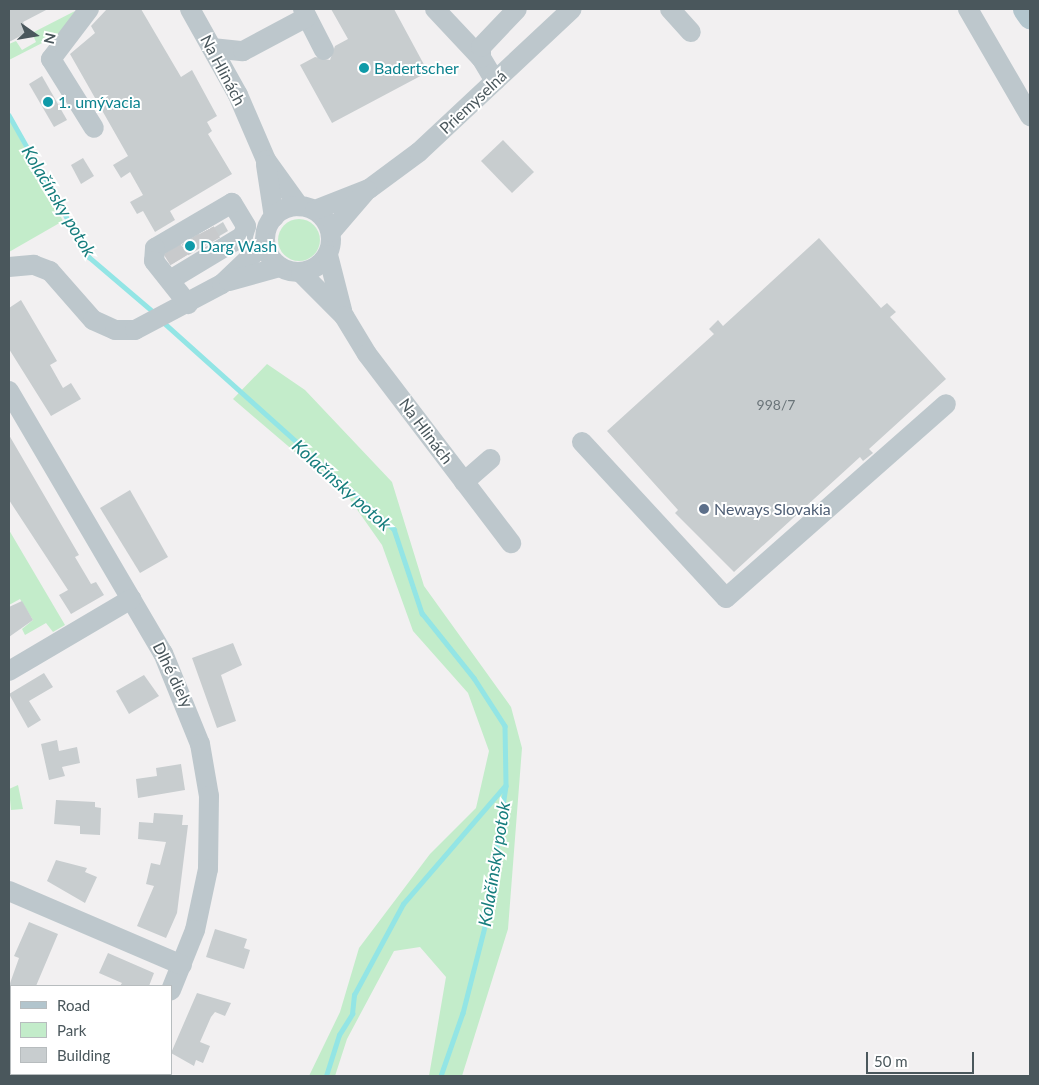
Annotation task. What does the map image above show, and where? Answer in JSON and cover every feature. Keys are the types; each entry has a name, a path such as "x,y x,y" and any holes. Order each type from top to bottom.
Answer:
{"main road":[{"path":"1026,9 1030,16"}],"street":[{"path":"89,9 52,59 94,128"},
{"name":"Na Hlinách","path":"190,9 230,79 266,160 274,217"},
{"path":"435,9 481,58 495,81"},
{"path":"481,58 487,38 518,9"},
{"name":"Priemyselná","path":"331,232 369,189 419,152 572,9"},
{"path":"670,9 691,32"},
{"path":"968,9 1030,116"},
{"path":"230,79 243,52 305,13 324,50"},
{"path":"212,48 243,52"},
{"name":"Na Hlinách","path":"266,160 307,208"},
{"name":"Priemyselná","path":"274,217 369,189"},
{"path":"222,284 280,267 301,272 322,264 328,254 331,232 307,208"},
{"path":"9,267 34,265 50,271 102,325 135,330 155,323 222,284 266,243 274,217"},
{"path":"266,243 280,267"},
{"path":"180,308 191,246"},
{"name":"Na Hlinách","path":"328,254 344,316"},
{"name":"Na Hlinách","path":"301,272 344,316 464,482 511,543"},
{"name":"Dlhé diely","path":"9,391 131,599 183,693 205,765 211,824 208,869 182,965 172,988"},
{"path":"582,442 726,598 946,404"},
{"path":"464,482 490,459"},
{"path":"9,671 131,599"},
{"path":"9,891 182,965"}],"green space":[{"path":"75,11 53,45 48,40 9,60 9,44 16,41 22,50 36,42 32,33"},
{"path":"9,118 63,221 9,252"},
{"path":"303,219 311,222 317,228 320,240 317,252 311,258 295,261 287,258 281,252 278,236 281,228 287,222"},
{"path":"267,364 305,390 392,482 424,586 511,707 522,748 508,929 462,1076 429,1076 446,977 420,947 394,951 347,1039 335,1076 309,1076 340,1012 359,948 430,854 476,808 489,751 468,693 413,631 382,545 349,498 233,399"},
{"path":"9,530 65,625 53,632 46,623 25,635 22,629 33,620 20,599 9,605"},
{"path":"18,785 23,809 11,810 9,789"}],"building":[{"path":"9,9 48,9 23,22 28,32 9,42"},
{"path":"107,9 141,9 181,77 192,70 217,116 207,122 212,131 208,134 232,174 170,211 175,220 155,232 143,211 137,214 130,202 143,195 130,172 121,178 113,165 128,156 70,54 95,33 91,26"},
{"name":"Badertscher","path":"331,9 394,9 428,72 332,123 300,65 315,57 330,60 335,46 348,39"},
{"name":"1. umývacia","path":"42,76 67,120 54,127 29,84"},
{"path":"503,140 534,172 512,193 481,161"},
{"path":"83,158 94,176 81,184 71,165"},
{"name":"Darg Wash","path":"223,222 228,231 172,264 166,257"},
{"path":"819,238 881,308 887,303 896,312 890,317 946,379 869,449 873,453 863,461 860,457 734,572 675,513 678,510 607,431 714,334 709,329 718,320 723,326"},
{"path":"21,300 57,361 50,365 63,388 71,383 81,399 51,416 9,349 9,308"},
{"path":"9,435 79,555 75,557 91,584 96,582 104,595 71,614 59,595 68,590 9,500"},
{"path":"130,490 168,557 140,573 100,508"},
{"path":"22,601 33,620 9,637 9,607"},
{"path":"233,643 242,665 221,675 236,721 217,728 192,658"},
{"path":"44,673 53,687 29,701 41,720 28,728 9,694"},
{"path":"144,675 159,696 129,714 116,691"},
{"path":"57,740 59,751 77,747 80,763 62,767 65,776 49,780 41,744"},
{"path":"181,764 185,790 138,798 136,779 157,776 156,768"},
{"path":"56,800 95,802 95,807 101,808 100,835 80,834 80,826 54,824"},
{"path":"154,813 183,815 182,825 188,825 177,913 166,938 137,926 154,886 146,884 151,863 160,865 166,842 138,839 139,822 153,823"},
{"path":"56,860 87,868 85,872 97,877 85,903 47,881"},
{"path":"29,922 58,934 36,985 9,986 19,958 14,956"},
{"path":"215,929 247,939 244,948 250,950 244,969 206,957"},
{"path":"108,953 154,973 149,985 121,985 122,983 99,973"},
{"path":"197,993 231,1003 225,1016 215,1012 211,1017 200,1042 210,1046 203,1063 196,1060 194,1066 172,1054"}],"waterway":[{"name":"Kolačínsky potok","path":"9,115 89,257 156,314"},
{"name":"Kolačínsky potok","path":"162,321 394,529 422,613 474,678 505,726 506,786 486,923 463,1013 441,1076"},
{"path":"326,1076 339,1035 352,1014 354,995 403,904 505,786"}],"tunnel":[{"path":"205,231 211,242"},
{"path":"190,239 197,250"},
{"path":"172,249 179,260"}],"place":[{"name":"Badertscher","path":"364,68"},
{"name":"1. umývacia","path":"48,102"},
{"name":"Darg Wash","path":"190,246"},
{"name":"Neways Slovakia","path":"704,509"}]}
